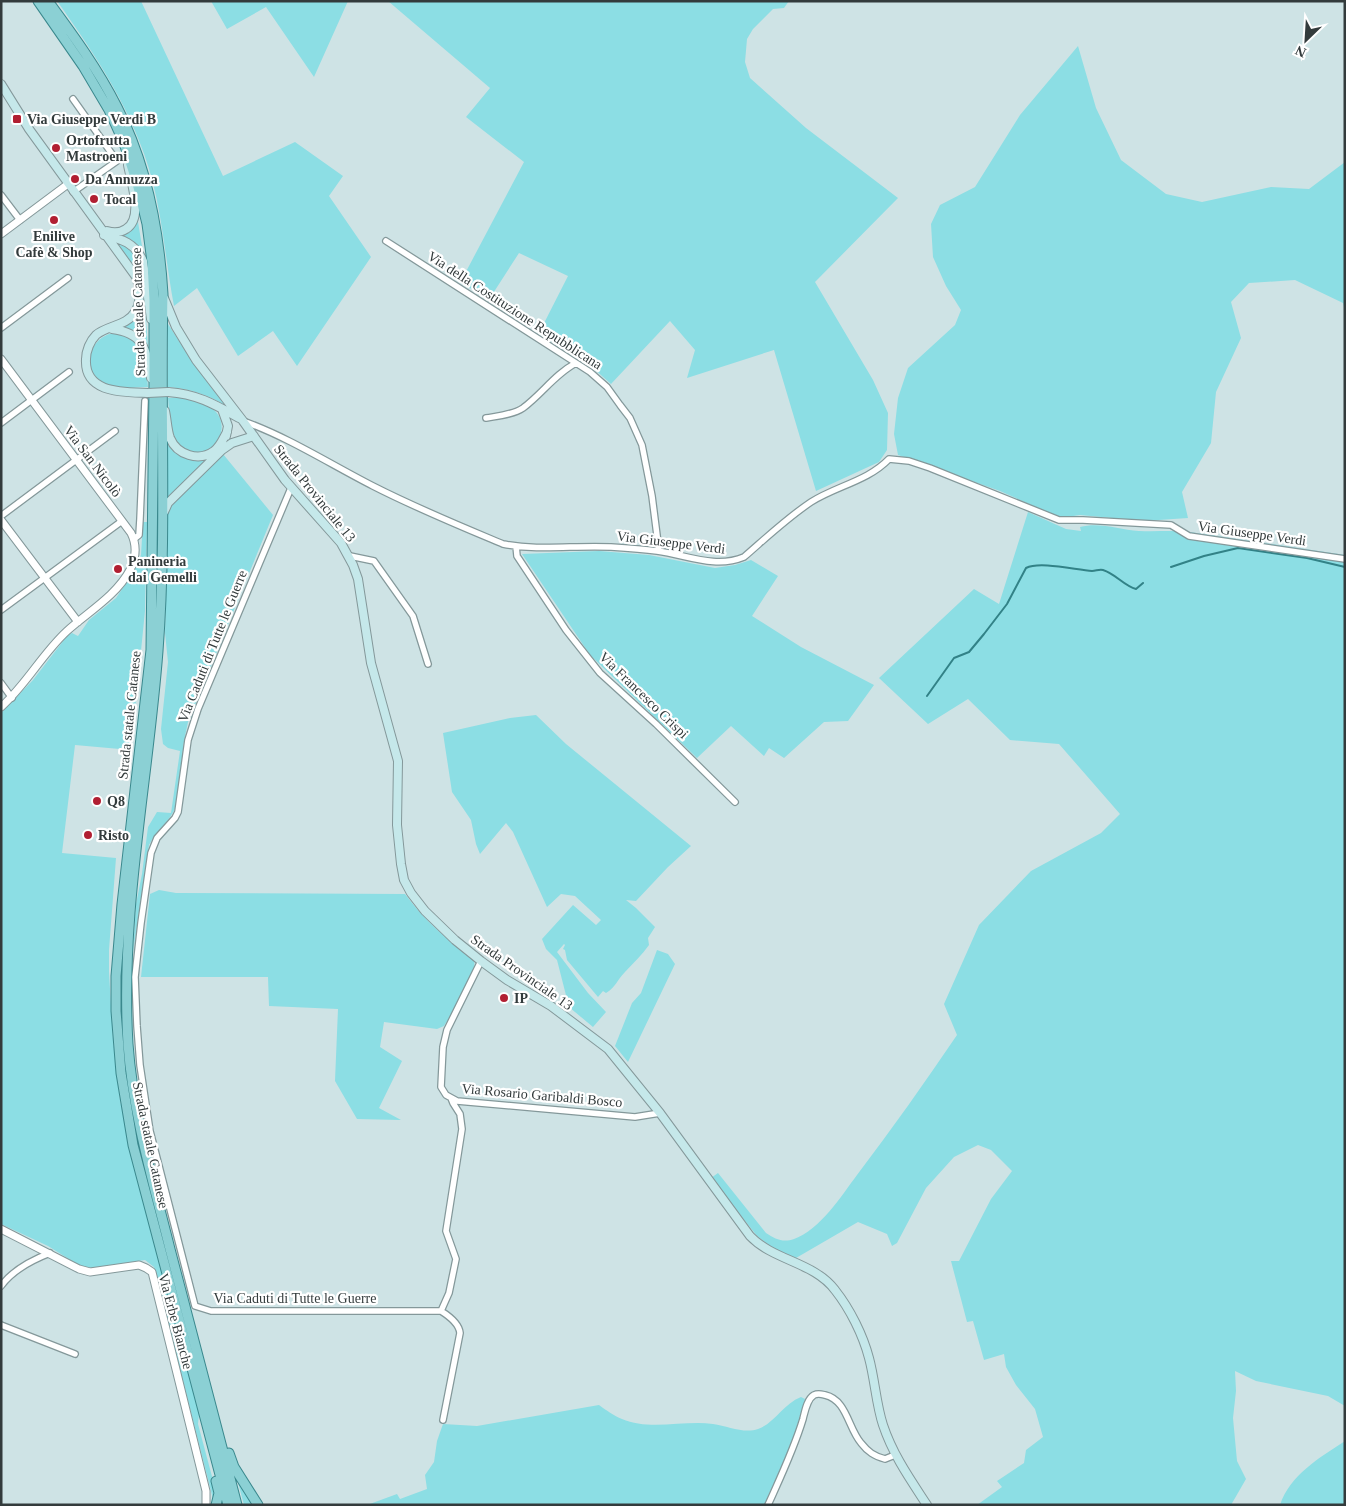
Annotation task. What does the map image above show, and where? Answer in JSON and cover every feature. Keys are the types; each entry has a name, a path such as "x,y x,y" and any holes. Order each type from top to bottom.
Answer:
{"main road":[{"name":"Strada statale Catanese","path":"38,1 83,66 109,110 124,143 138,183 147,224 152,262 153,335 158,393 162,516 160,615 157,668 129,910 128,1044 132,1083 143,1143 237,1505"},
{"name":"Strada statale Catanese","path":"48,1 94,67 117,107 143,173 156,226 163,294 158,393 151,650 122,904 116,976 116,1011 121,1073 133,1145 228,1505"},
{"path":"1,84 29,129 99,228 129,243 139,253 143,261 153,335"},
{"path":"108,234 124,230 129,227 135,218 136,210 124,143"},
{"path":"108,234 136,278 140,295 139,304 130,319 96,336 86,352 88,373 94,381 110,391 184,394 197,397 222,408 243,420"},
{"name":"Strada Provinciale 13","path":"163,294 176,327 196,360 243,420 291,488 341,543 350,556 358,579 370,663 398,761 397,825 404,880 411,893 425,911 455,940 482,962 507,980 550,1006 608,1048 660,1113 742,1226 758,1244 818,1274 836,1291 866,1346 883,1424 894,1455 927,1505"},
{"path":"110,328 128,332 136,336 142,344 170,438 183,453 196,456 209,454 220,445 227,432"},
{"path":"222,408 228,426 222,450"},
{"path":"162,516 168,503 222,450 254,436"},
{"path":"212,1409 234,1467 258,1505"},
{"path":"216,1505 219,1493 215,1477 217,1460"}],"street":[{"path":"73,192 117,161 74,98"},
{"path":"1,234 68,184"},
{"path":"1,195 20,220"},
{"name":"Via della Costituzione Repubblicana","path":"386,241 590,372 607,387 630,418 642,445 652,496 659,551"},
{"path":"1,328 68,278"},
{"name":"Via San Nicolò","path":"1,359 134,539"},
{"path":"486,418 522,409 564,370 576,363"},
{"path":"1,423 69,372"},
{"path":"1,707 12,698 66,632 120,584 134,561 134,539 139,535 145,401"},
{"name":"Via Giuseppe Verdi","path":"243,420 265,429 374,487 422,510 503,544 516,546 532,548 611,547 659,551 722,563 744,557 812,502 865,477 881,467 889,459 909,461 930,468 1060,520 1171,525 1189,536 1345,559"},
{"path":"254,436 265,429"},
{"path":"1,516 115,431"},
{"name":"Via Caduti di Tutte le Guerre","path":"291,488 195,716 188,740 178,812 175,818 156,838 151,853 135,977 140,1065 150,1131 195,1306 211,1311 441,1311"},
{"path":"1,520 78,622"},
{"path":"1,610 122,522"},
{"name":"Via Francesco Crispi","path":"516,546 517,556 555,614 600,673 656,724 735,802"},
{"path":"350,556 374,561 413,616 428,664"},
{"path":"1,683 12,698"},
{"name":"Via Rosario Garibaldi Bosco","path":"482,962 447,1030 441,1087 451,1098 457,1101 635,1117 660,1113"},
{"path":"443,1420 460,1333 460,1329 455,1322 441,1311 449,1293 456,1259 446,1231 462,1129 460,1114 451,1098"},
{"name":"Via Erbe Bianche","path":"1,1229 50,1253 79,1270 90,1272 126,1266 139,1266 152,1272 206,1491 206,1505"},
{"path":"1,1286 14,1273 50,1253"},
{"path":"1,1325 74,1354"},
{"path":"768,1505 796,1443 808,1403 812,1396 819,1393 829,1395 837,1401 844,1410 859,1441 873,1456 886,1459 894,1455"}],"shaded area":[{"path":"57,1 141,1 223,176 295,142 343,176 329,196 371,257 297,366 273,331 238,356 197,288 174,306 159,211 144,154 135,131 112,85"},
{"path":"211,1 348,1 314,77 266,7 227,29"},
{"path":"388,1 789,1 784,8 773,9 753,29 747,39 745,62 750,78 806,128 898,198 815,282 873,380 888,413 887,450 879,462 816,491 774,350 687,378 695,350 670,321 611,384 593,368 539,333 568,276 519,253 490,298 460,283 524,162 466,117 490,88"},
{"path":"1078,46 1096,108 1121,160 1166,194 1202,202 1271,187 1309,189 1345,162 1345,311 1343,303 1295,280 1249,283 1231,302 1241,338 1216,392 1211,443 1182,492 1188,518 1144,521 1080,515 1060,518 1000,491 898,455 894,434 898,398 908,368 955,325 961,310 946,286 933,257 931,224 940,205 975,187 1020,115"},
{"path":"137,216 144,258 133,243 117,235"},
{"path":"114,240 134,252 142,274 140,276"},
{"path":"144,294 148,347 144,341 123,328 138,314"},
{"path":"168,324 194,364 229,408 200,393 168,387"},
{"path":"120,332 135,340 145,354 148,387 123,388 109,386 99,381 93,373 90,355 94,347 100,339 109,334"},
{"path":"180,397 213,409 219,417 222,426 220,435 210,449 201,453 192,453 177,444 170,429 168,398"},
{"path":"167,438 177,452 212,455 167,499"},
{"path":"223,454 273,515 188,722 176,806 171,816 149,845 133,952 136,904 148,827 157,812 171,813 180,751 168,748 163,744 161,729 168,662 165,633 168,511 171,504"},
{"path":"1028,512 1066,529 1081,531 1080,527 1095,525 1139,531 1190,532 1345,555 1345,1406 1328,1396 1256,1381 1235,1371 1236,1391 1233,1418 1237,1461 1246,1479 1231,1505 977,1505 1002,1487 997,1481 1024,1463 1026,1450 1043,1437 1035,1409 1016,1385 1006,1367 1004,1354 984,1360 973,1321 967,1322 951,1261 959,1261 991,1199 1012,1171 991,1150 978,1145 954,1157 926,1188 897,1243 892,1246 887,1234 858,1222 796,1258 773,1248 757,1236 711,1178 718,1173 766,1233 779,1240 794,1239 813,1228 830,1211 957,1035 944,1004 979,925 1031,871 1101,833 1120,814 1059,744 1010,740 968,699 928,724 879,678 974,589 999,604"},
{"path":"143,522 147,522 145,611 131,750 75,745 62,853 116,858 109,972 113,1039 120,1100 135,1170 199,1414 198,1424 214,1484 214,1503 154,1267 145,1260 92,1268 80,1266 48,1246 1,1224 1,713 33,680 67,636 72,633 78,636 89,620 116,598 129,579 141,555"},
{"path":"599,551 649,555 715,568 751,560 778,576 752,616 801,647 874,685 848,721 824,722 784,758 769,748 764,756 731,726 697,758 590,655 522,554"},
{"path":"536,715 566,744 691,846 636,901 626,900 655,927 648,938 649,945 609,991 606,993 603,991 598,997 567,960 565,950 563,949 564,944 557,952 588,993 606,1012 593,1027 569,1007 557,960 546,949 542,939 573,905 596,925 601,920 575,896 561,894 547,907 513,832 506,823 480,854 471,820 452,792 443,733 510,718"},
{"path":"159,890 176,893 405,894 437,930 474,960 474,967 464,994 444,1026 437,1029 384,1022 380,1047 402,1061 379,1108 401,1120 357,1119 335,1081 338,1009 269,1006 268,977 141,977 150,894"},
{"path":"657,950 668,954 675,964 628,1062 615,1046 632,1003 641,993"},
{"path":"801,1397 805,1399 792,1444 764,1505 367,1505 397,1494 400,1499 427,1489 425,1475 434,1462 437,1441 443,1424 477,1426 599,1405 622,1419 644,1424 702,1423 747,1431 764,1426 789,1404"},
{"path":"1345,1441 1345,1505 1280,1505 1291,1485 1306,1468"},
{"path":"236,1475 254,1505 244,1505"}],"waterway":[{"path":"1171,567 1204,556 1238,548 1307,558 1345,567"},
{"path":"927,696 954,658 969,652 984,634 1007,604 1026,568 1040,565 1092,571 1102,570 1136,589 1143,583"}],"place":[{"name":"Via Giuseppe Verdi B","path":"17,119"},
{"name":"Ortofrutta Mastroeni","path":"56,148"},
{"name":"Da Annuzza","path":"75,179"},
{"name":"Tocal","path":"94,199"},
{"name":"Enilive Cafè & Shop","path":"54,220"},
{"name":"Panineria dai Gemelli","path":"118,569"},
{"name":"Q8","path":"97,801"},
{"name":"Risto","path":"88,835"},
{"name":"IP","path":"504,998"}]}
